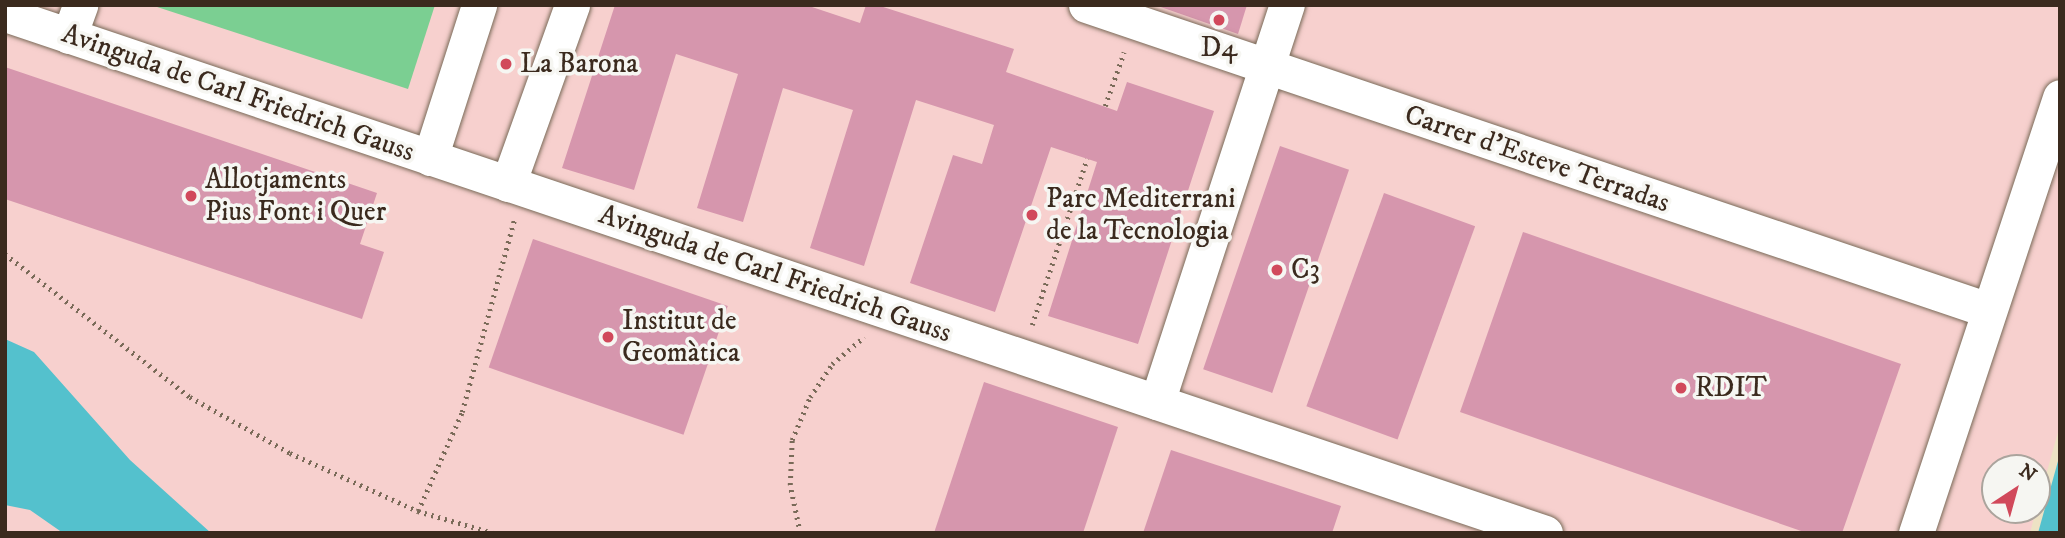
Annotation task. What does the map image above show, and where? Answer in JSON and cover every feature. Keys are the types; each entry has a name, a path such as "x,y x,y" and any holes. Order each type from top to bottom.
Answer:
{"street":[{"path":"430,158 479,5"},
{"path":"515,186 572,5"},
{"name":"Carrer d'Esteve Terradas","path":"1086,5 1988,310"},
{"path":"1157,402 1287,5"},
{"name":"Avinguda de Carl Friedrich Gauss","path":"5,14 74,21 430,158 1545,533"},
{"path":"1916,533 2060,97"}],"path":[{"path":"1105,106 1134,21"},
{"path":"1022,356 1087,159"},
{"path":"418,511 462,412 515,186"},
{"path":"5,254 190,397 290,453 418,511 493,533"},
{"path":"800,533 790,485 792,440 810,397 832,364 890,313"}],"shaded area":[{"name":"Parc Mediterrani de la Tecnologia","path":"5,5 2060,5 2060,425 2051,457 2051,454 1981,454 1981,524 2032,524 2030,533 5,533"}],"green space":[{"path":"151,5 435,5 408,89"}],"water":[{"path":"5,339 34,352 130,460 211,533 63,533 30,510 5,505"},
{"path":"2060,454 2060,533 2038,533 2041,524 2051,524 2051,486"}],"building":[{"path":"615,5 806,5 860,23 866,5 877,5 1014,49 1006,72 1117,111 1127,82 1214,111 1138,344 1048,316 1097,162 1051,147 995,312 910,283 953,155 982,164 994,125 916,100 864,266 810,248 853,110 783,88 743,222 697,208 738,74 676,54 634,190 562,168"},
{"name":"D4","path":"1155,5 1247,5 1238,34"},
{"name":"Allotjaments Pius Font i Quer","path":"5,67 377,193 360,244 384,252 362,319 5,199"},
{"name":"C3","path":"1280,146 1349,170 1272,393 1203,369"},
{"path":"1384,193 1475,226 1398,439 1306,406"},
{"name":"RDIT","path":"1523,232 1901,364 1842,533 1807,533 1460,412"},
{"name":"Institut de Geomàtica","path":"533,239 728,306 683,435 489,368"},
{"path":"984,382 1118,427 1083,533 934,533"},
{"path":"1171,450 1341,506 1332,533 1143,533"}],"place":[{"name":"D4","path":"1219,20"},
{"name":"La Barona","path":"506,64"},
{"name":"Allotjaments Pius Font i Quer","path":"191,196"},
{"name":"Parc Mediterrani de la Tecnologia","path":"1032,215"},
{"name":"C3","path":"1277,270"},
{"name":"Institut de Geomàtica","path":"608,337"},
{"name":"RDIT","path":"1681,388"}]}
